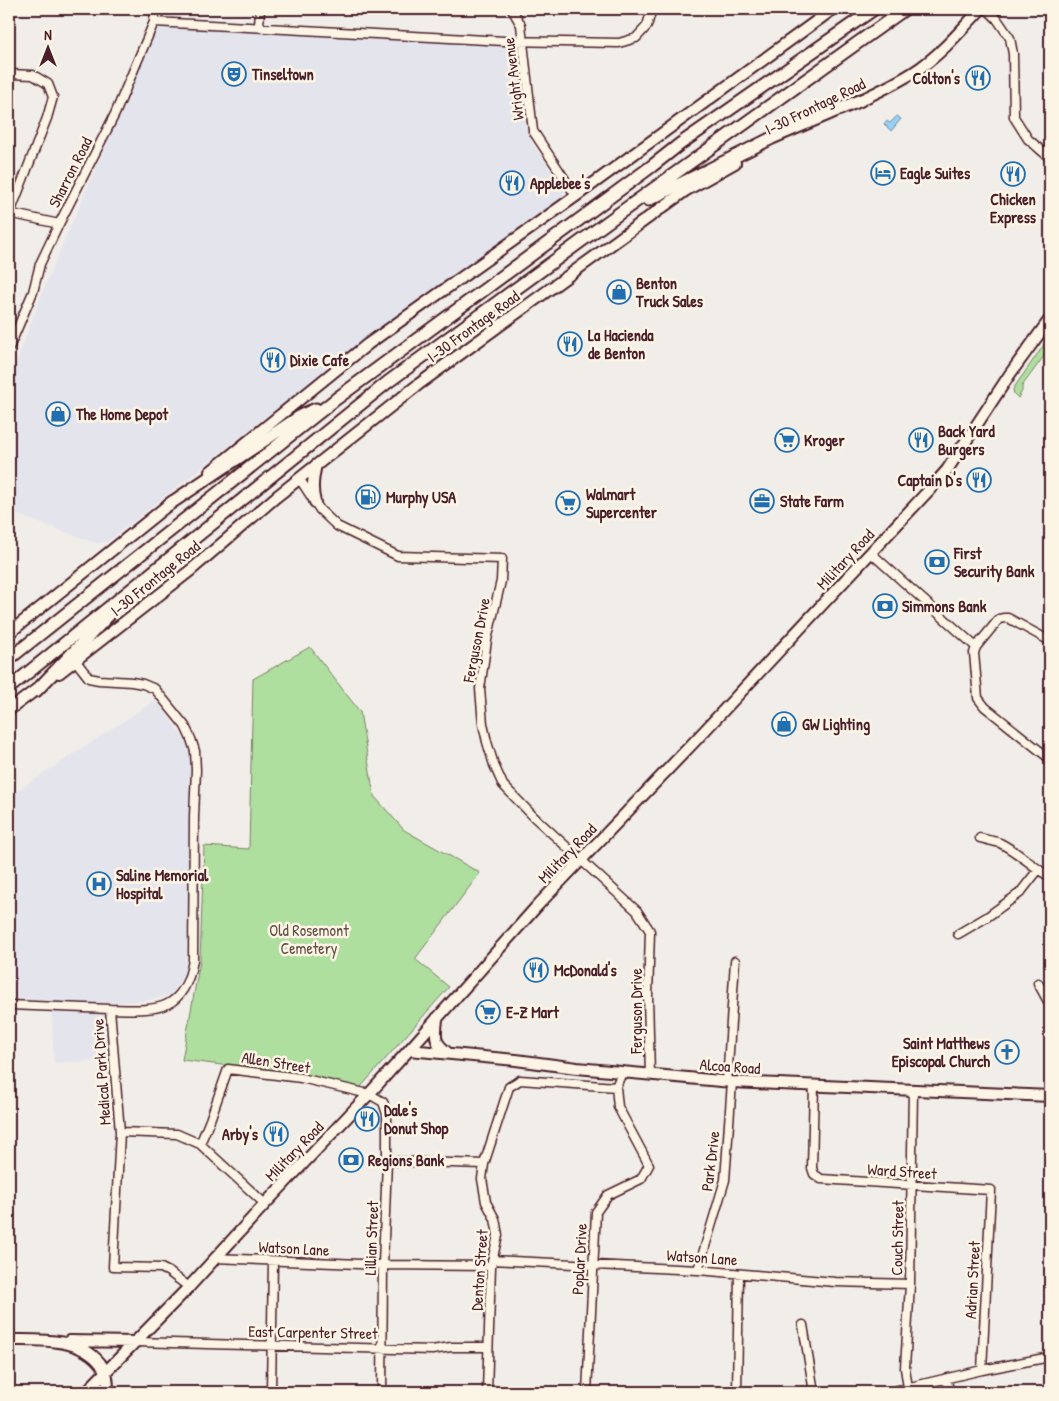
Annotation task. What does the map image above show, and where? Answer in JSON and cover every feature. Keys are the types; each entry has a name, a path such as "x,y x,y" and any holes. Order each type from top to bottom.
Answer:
{"highway":[{"path":"849,25 863,9"},
{"path":"9,660 336,399 680,144 874,9"},
{"path":"9,688 388,382 905,9"},
{"path":"617,215 772,138 861,100"},
{"path":"168,506 302,416 336,399"},
{"path":"36,691 141,582"}],"main road":[{"path":"9,633 368,344 576,196 833,9"},
{"name":"I-30 Frontage Road","path":"9,710 191,570 299,478 419,384 685,191 728,166 894,84 920,68 941,51 981,9"},
{"name":"Military Road","path":"86,1392 136,1342 410,1050 581,860 947,470 1010,374 1050,319"},
{"path":"315,502 313,480 316,465"},
{"path":"437,1018 436,1039 439,1046 449,1053"},
{"name":"Alcoa Road","path":"410,1050 729,1082 1050,1096"},
{"path":"9,1340 136,1342"},
{"path":"50,1341 74,1346 96,1359 106,1372 108,1392"}],"street":[{"name":"Sharron Road","path":"9,348 33,292 40,264 115,114 154,22 155,9"},
{"path":"259,27 260,9"},
{"name":"Wright Avenue","path":"512,9 521,25 533,131 576,196"},
{"path":"154,22 504,41 619,43 636,38 647,26 652,9"},
{"path":"987,9 997,18 1010,38 1013,54 1014,117 1028,140 1050,158"},
{"path":"9,74 33,75 48,84 52,97 47,118 9,213 59,224"},
{"name":"Ferguson Drive","path":"299,478 320,510 336,526 398,556 502,559 500,587 487,640 480,689 483,724 487,742 503,785 637,911 650,931 648,996 650,1074"},
{"path":"871,553 976,646"},
{"path":"1050,641 1008,618 1004,618 999,619 976,646 974,653 978,698 985,708 1050,759"},
{"name":"Medical Park Drive","path":"75,660 89,678 132,682 155,689 185,726 195,751 193,960 190,975 177,997 161,1007 147,1010 110,1009 120,1132 112,1267 161,1268 170,1272 189,1286"},
{"path":"980,838 998,842 1014,851 1050,878"},
{"path":"958,934 987,917 1020,893 1038,870"},
{"name":"Park Drive","path":"698,1270 725,1180 735,962"},
{"path":"1038,983 1050,1005"},
{"path":"9,1004 110,1009"},
{"name":"Allen Street","path":"200,1144 228,1069 301,1078 368,1094"},
{"path":"616,1086 622,1072"},
{"name":"Denton Street","path":"487,1392 492,1263 498,1235 495,1219 486,1202 482,1179 484,1164 509,1086 520,1080 616,1086"},
{"name":"Ward Street","path":"814,1085 812,1168 814,1174 821,1179 991,1190"},
{"name":"Poplar Drive","path":"587,1392 596,1212 608,1195 640,1179 649,1166 618,1107 616,1086"},
{"name":"Couch Street","path":"908,1388 905,1368 910,1284 913,1089"},
{"name":"Lillian Street","path":"368,1094 383,1102 387,1114 382,1392"},
{"path":"120,1132 177,1134 200,1144 265,1204"},
{"path":"387,1161 484,1164"},
{"name":"Adrian Street","path":"982,1370 991,1190"},
{"name":"Watson Lane","path":"215,1258 383,1266 492,1263 593,1264 698,1270 835,1282 910,1284"},
{"path":"271,1392 273,1261"},
{"path":"737,1392 739,1274"},
{"path":"803,1325 814,1392"},
{"name":"East Carpenter Street","path":"136,1342 432,1350 451,1347 488,1347"},
{"path":"889,1392 982,1370 1050,1357"},
{"path":"946,1379 950,1392"}],"shaded area":[{"path":"160,28 312,34 414,42 516,45 520,50 526,126 532,142 564,190 564,196 375,331 107,542 96,543 9,512 9,382 46,283 155,31"},
{"name":"Saline Memorial Hospital","path":"156,700 192,749 186,972 171,995 149,1000 106,1003 109,1060 54,1063 51,1000 9,1001 9,796"}],"green space":[{"path":"1050,336 1050,348 1022,386 1022,391 1018,398 1014,394 1013,389"},
{"name":"Old Rosemont Cemetery","path":"310,647 360,712 374,796 404,830 480,873 415,959 449,987 359,1089 293,1074 182,1060 200,961 204,846 249,849 253,679"}],"water":[{"path":"897,116 901,119 891,131 884,124 886,121 890,123"}],"place":[{"name":"Tinseltown","path":"234,74"},
{"name":"Colton's","path":"978,78"},
{"name":"Eagle Suites","path":"883,173"},
{"name":"Chicken Express","path":"1013,174"},
{"name":"Applebee's","path":"512,183"},
{"name":"Benton Truck Sales","path":"619,292"},
{"name":"La Hacienda de Benton","path":"570,344"},
{"name":"Dixie Cafe","path":"273,360"},
{"name":"The Home Depot","path":"58,414"},
{"name":"Kroger","path":"787,440"},
{"name":"Back Yard Burgers","path":"921,440"},
{"name":"Captain D's","path":"979,480"},
{"name":"Murphy USA","path":"368,497"},
{"name":"State Farm","path":"762,501"},
{"name":"Walmart Supercenter","path":"568,503"},
{"name":"First Security Bank","path":"937,562"},
{"name":"Simmons Bank","path":"885,606"},
{"name":"GW Lighting","path":"784,724"},
{"name":"Saline Memorial Hospital","path":"99,884"},
{"name":"McDonald's","path":"536,970"},
{"name":"E-Z Mart","path":"488,1012"},
{"name":"Saint Matthews Episcopal Church","path":"1007,1052"},
{"name":"Dale's Donut Shop","path":"367,1119"},
{"name":"Arby's","path":"276,1134"},
{"name":"Regions Bank","path":"351,1160"}]}
